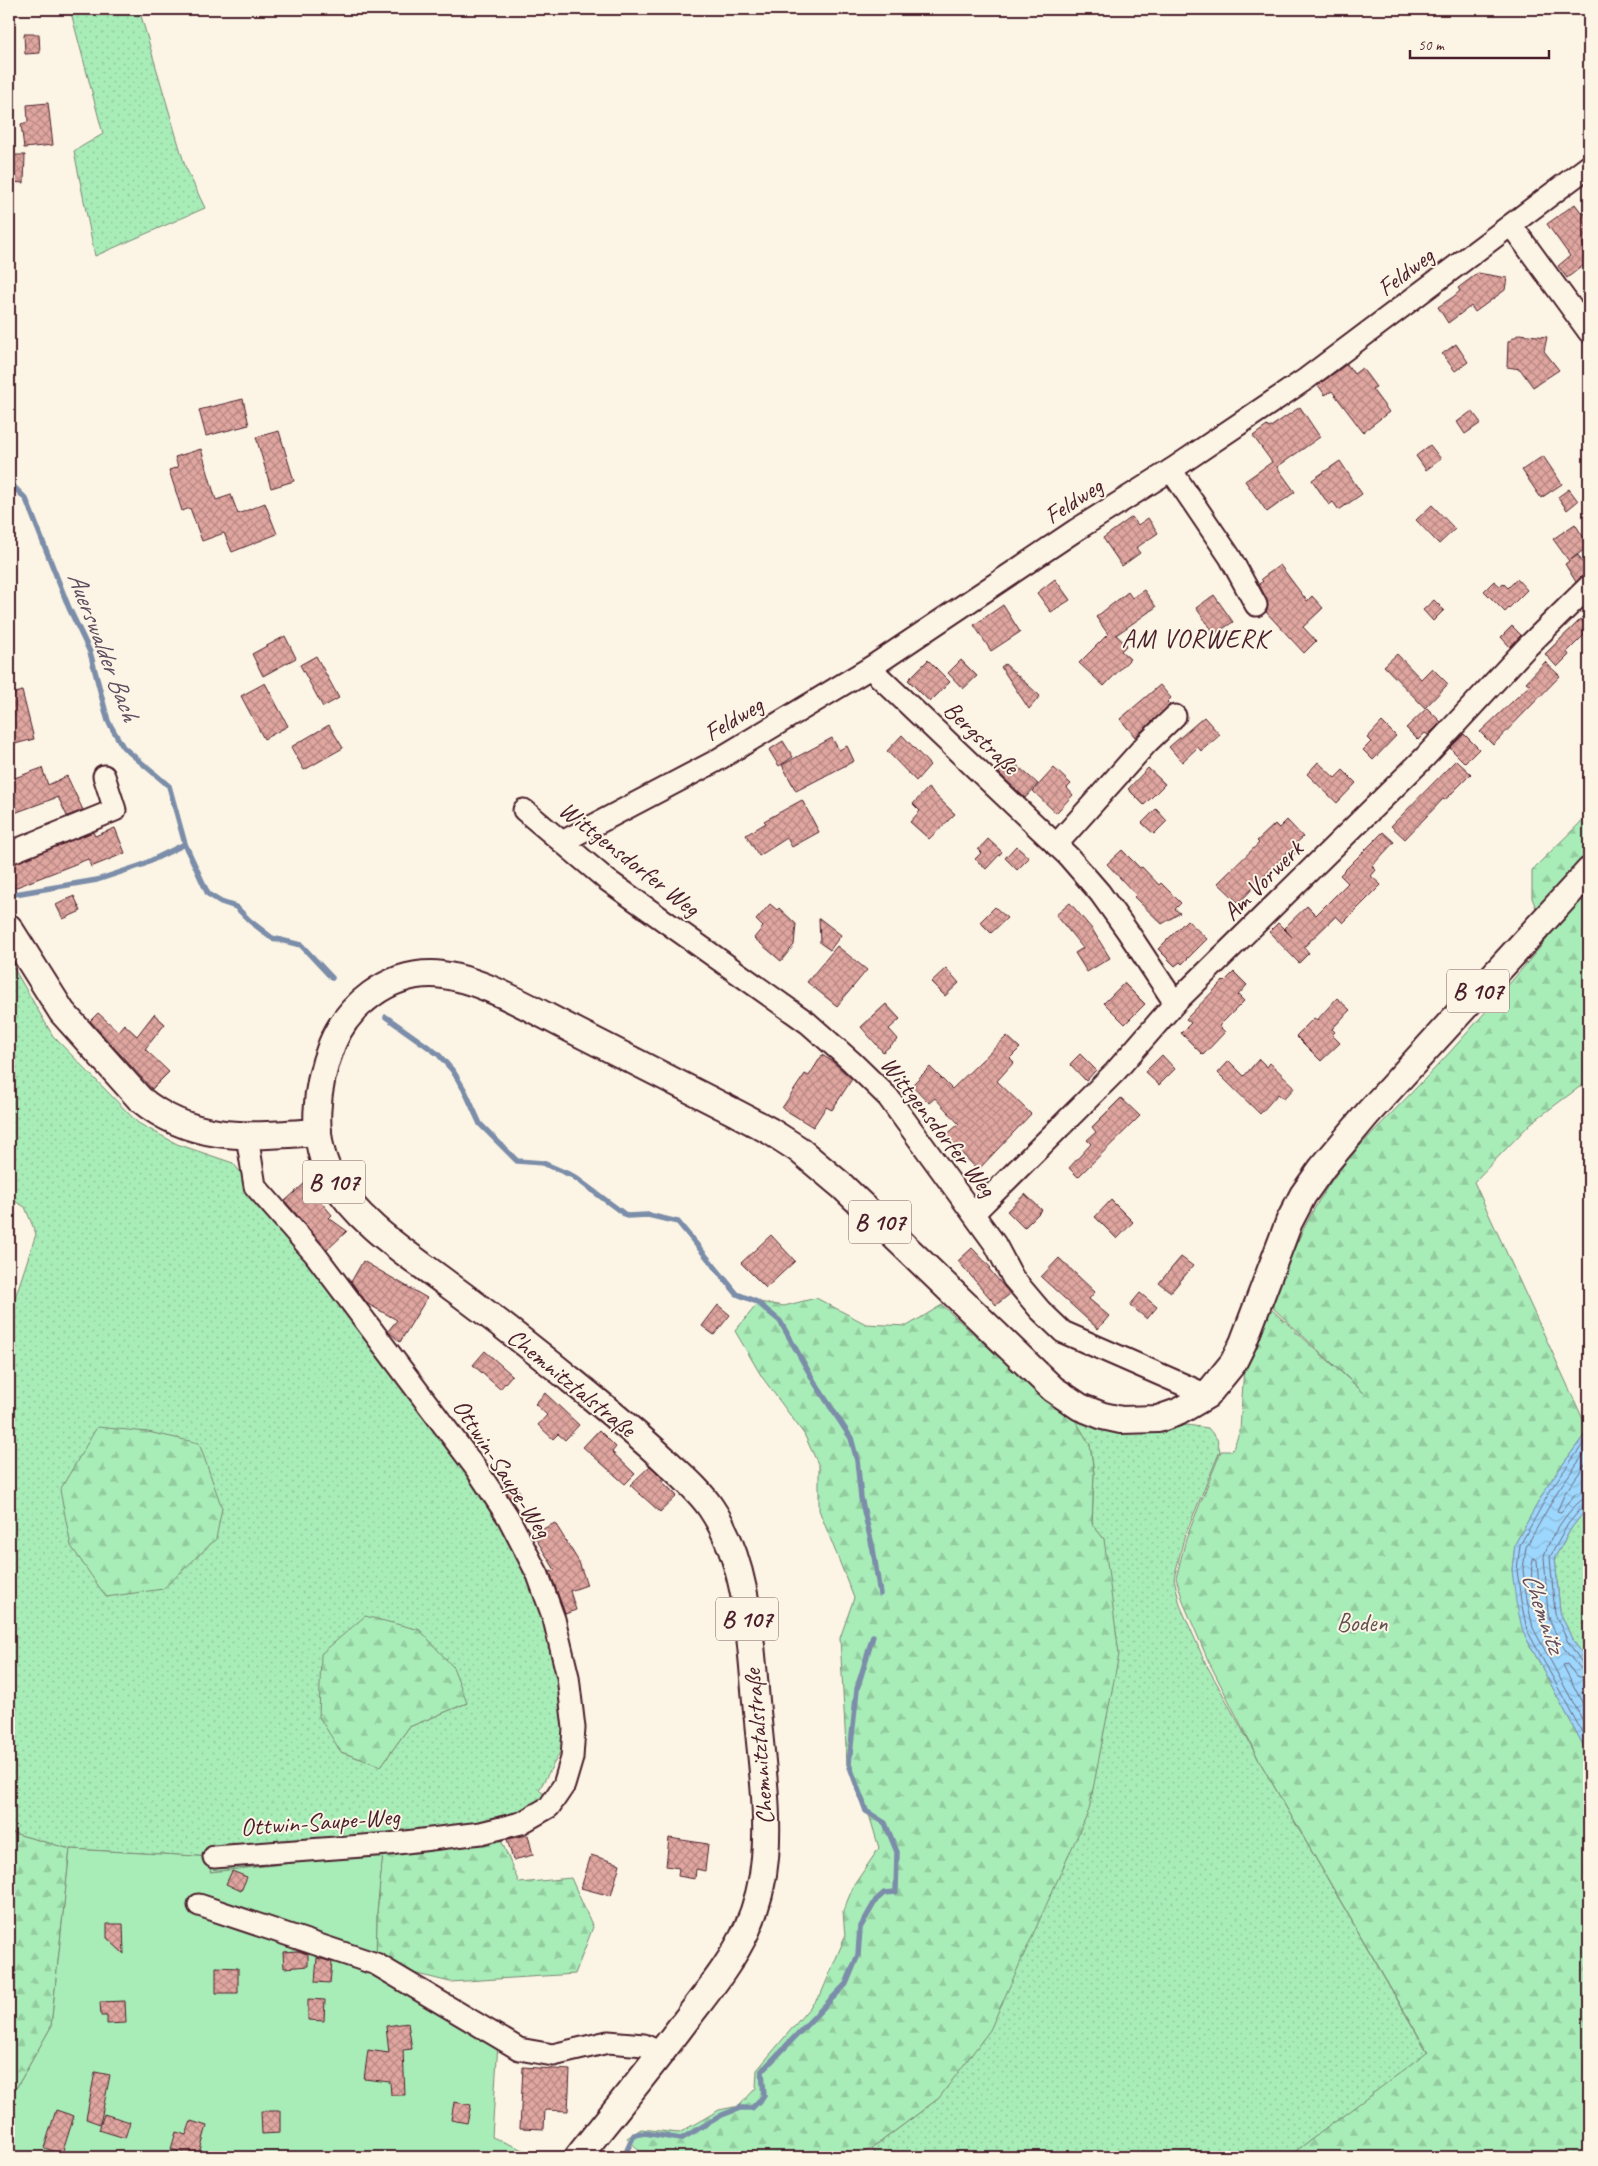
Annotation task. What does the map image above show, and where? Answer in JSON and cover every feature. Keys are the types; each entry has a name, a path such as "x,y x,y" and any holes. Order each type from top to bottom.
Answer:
{"main road":[{"name":"B 107","path":"318,1132 317,1111 322,1077 337,1033 347,1016 361,1002 404,978 428,974 455,976 503,995 770,1131 798,1149 842,1186 1053,1389 1080,1407 1103,1416 1141,1421 1158,1419 1178,1412 1208,1395 1236,1356 1289,1222 1303,1195 1322,1168 1368,1113 1589,870"},
{"path":"9,928 62,1012 152,1110 196,1130 247,1136 318,1132"},
{"name":"Chemnitztalstraße","path":"318,1132 322,1152 330,1175 346,1199 369,1222 408,1255 546,1360 641,1437 700,1494 710,1506 731,1545 746,1607 764,1784 766,1852 764,1876 755,1908 745,1932 728,1963 661,2053 578,2157"}],"street":[{"name":"Feldweg","path":"562,842 714,762 870,668 1076,530 1171,470 1306,379 1589,166"},
{"path":"1512,225 1589,332"},
{"path":"1171,470 1230,557 1256,604"},
{"name":"Am Vorwerk","path":"974,1213 1115,1072 1175,1003 1424,757 1526,648 1589,586"},
{"name":"Bergstraße","path":"870,668 1056,845 1100,893 1175,1003"},
{"path":"1056,845 1135,756 1175,716"},
{"path":"9,853 115,810 104,776"},
{"name":"Wittgensdorfer Weg","path":"524,810 607,880 808,1023 888,1096 996,1244 1013,1278 1040,1310 1062,1332 1208,1395"},
{"name":"Ottwin-Saupe-Weg","path":"214,1857 390,1844 481,1834 521,1823 550,1807 564,1785 572,1758 574,1728 568,1677 554,1619 538,1576 508,1517 475,1467 314,1254 255,1186 247,1136"},
{"path":"199,1905 376,1964 519,2049 553,2055 608,2042 644,2045 661,2053"}],"green space":[{"path":"70,9 139,9 185,166 205,208 95,256 74,151 103,134"},
{"name":"Boden","path":"1589,814 1589,1080 1531,1123 1474,1182 1588,1430 1549,1483 1515,1544 1512,1570 1523,1632 1589,1756 1589,2157 1288,2157 1428,2052 1260,1762 1208,1660 1184,1604 1176,1578 1186,1539 1221,1451 1232,1451 1240,1431 1244,1366 1270,1308 1364,1393 1271,1306 1277,1290 1303,1230 1319,1200 1348,1159 1451,1051 1548,938 1532,898 1532,870"},
{"path":"9,960 53,1036 138,1123 177,1144 233,1163 383,1351 490,1498 533,1577 549,1629 564,1716 563,1747 539,1790 559,1806 499,1835 440,1849 383,1853 210,1872 214,1857 70,1849 9,1832 9,1307 14,1301 36,1234 25,1207 9,1198","holes":["467,1703 409,1727 381,1766 341,1752"]},
{"path":"816,1298 866,1324 907,1326 942,1305 1036,1391 1075,1420 1090,1445 1094,1473 1092,1524 1104,1539 1119,1654 1089,1810 990,2030 939,2098 871,2149 851,2157 645,2157 627,2138 641,2129 679,2133 719,2110 739,2106 756,2088 757,2070 821,1994 845,1937 843,1911 854,1885 879,1848 865,1801 847,1764 840,1638 854,1598 819,1510 819,1466 804,1434 762,1377 735,1331 759,1302 784,1306"},
{"path":"1075,1420 1121,1433 1167,1429 1187,1425 1208,1428 1217,1439 1220,1451 1184,1538 1174,1578 1180,1605 1205,1662 1260,1762 1428,2053 1288,2157 877,2157 871,2149 939,2098 1104,1539 1092,1524 1094,1473 1090,1445"},
{"path":"97,1427 148,1432 199,1443 222,1508 216,1539 163,1589 106,1597 71,1546 60,1490"},
{"path":"1589,1506 1589,1663 1572,1639 1560,1612 1555,1557 1572,1527"},
{"path":"365,1616 420,1630 453,1667 467,1703 409,1727 381,1766 341,1752 319,1717 321,1654"},
{"path":"9,1832 70,1849 51,2027 9,2101"},
{"path":"499,1835 519,1883 571,1878 593,1927 575,1974 450,1982 376,1964 377,1912 383,1853 440,1849"},
{"path":"70,1849 214,1857 210,1872 383,1853 377,1912 376,1964 498,2042 492,2137 541,2157 9,2157 9,2101 51,2027"}],"water":[{"name":"Chemnitz","path":"1589,1429 1589,1506 1572,1527 1555,1557 1560,1612 1572,1639 1589,1663 1589,1756 1523,1632 1516,1602 1512,1570 1515,1544 1549,1483"}],"building":[{"path":"24,34 39,34 40,53 25,54"},
{"path":"48,103 53,145 24,148 21,124 28,122 27,105"},
{"path":"9,155 25,155 24,183 9,182"},
{"path":"1575,204 1589,218 1589,239 1582,244 1589,253 1589,261 1567,278 1558,266 1570,256 1547,224"},
{"path":"1478,273 1507,278 1505,290 1475,312 1471,306 1448,323 1438,307 1453,297 1460,291 1458,288"},
{"path":"1519,334 1547,337 1544,351 1559,370 1533,387 1520,369 1507,367 1508,342"},
{"path":"1456,344 1468,362 1455,371 1442,354"},
{"path":"1347,364 1354,374 1362,368 1376,387 1372,389 1389,412 1363,432 1332,391 1325,395 1318,385"},
{"path":"243,399 249,425 206,436 199,410"},
{"path":"1300,407 1320,437 1277,467 1295,492 1267,512 1245,481 1272,462 1253,436 1267,426 1269,428"},
{"path":"1472,411 1481,423 1465,434 1457,422"},
{"path":"279,431 294,481 271,488 256,437"},
{"path":"1430,445 1441,459 1426,470 1416,456"},
{"path":"201,449 216,500 231,495 238,514 265,503 277,534 232,552 224,533 202,541 190,508 182,511 169,470 178,467 175,457"},
{"path":"1543,456 1562,484 1541,498 1522,470"},
{"path":"1340,461 1362,494 1339,510 1333,502 1329,505 1312,480"},
{"path":"1569,489 1578,501 1567,510 1558,497"},
{"path":"1432,505 1455,529 1439,544 1416,520"},
{"path":"1132,517 1138,525 1148,518 1158,533 1136,548 1140,553 1122,566 1103,538"},
{"path":"1575,524 1589,546 1569,561 1553,539"},
{"path":"1578,555 1589,574 1581,577 1576,582 1565,564"},
{"path":"1280,565 1307,601 1312,596 1323,608 1303,627 1316,641 1304,653 1266,612 1267,600 1259,584 1263,581 1261,579"},
{"path":"1055,579 1070,600 1051,612 1037,593"},
{"path":"1517,579 1527,590 1505,612 1484,591 1494,581 1500,586 1503,583 1508,588"},
{"path":"1144,590 1156,607 1116,635 1127,645 1121,651 1130,659 1104,686 1079,663 1108,634 1096,617 1128,592 1132,598"},
{"path":"1214,595 1233,622 1215,634 1196,608"},
{"path":"1434,600 1444,610 1433,621 1423,610"},
{"path":"1003,605 1020,632 991,651 974,625"},
{"path":"1581,619 1589,630 1567,652 1569,655 1557,667 1545,654"},
{"path":"1512,626 1521,635 1510,647 1501,637"},
{"path":"285,636 296,658 263,676 252,654"},
{"path":"1397,654 1421,679 1432,668 1448,684 1425,708 1384,666"},
{"path":"316,656 339,698 323,707 300,665"},
{"path":"928,660 950,682 930,702 908,680"},
{"path":"961,660 977,676 963,689 948,673"},
{"path":"1545,662 1560,676 1493,745 1480,732 1530,685 1526,682"},
{"path":"1005,664 1040,696 1029,709 1001,667"},
{"path":"265,683 288,726 264,739 241,696"},
{"path":"1160,685 1171,698 1167,702 1170,705 1135,737 1120,719"},
{"path":"22,691 34,739 11,745 9,735 9,695"},
{"path":"1427,708 1441,722 1428,735 1425,733 1418,740 1406,728"},
{"path":"1204,717 1220,735 1201,751 1198,747 1182,762 1169,747"},
{"path":"1382,722 1396,736 1373,760 1363,750 1371,742 1367,738"},
{"path":"329,725 343,748 304,770 291,747"},
{"path":"1464,734 1479,749 1465,763 1450,748"},
{"path":"902,735 930,765 916,781 887,751"},
{"path":"832,738 839,750 847,746 854,761 796,791 782,765"},
{"path":"783,741 793,757 779,766 769,750"},
{"path":"1011,760 1038,784 1025,798 999,773"},
{"path":"1456,760 1471,774 1445,800 1443,799 1405,839 1391,826"},
{"path":"1318,762 1335,778 1343,770 1356,783 1337,803 1307,774"},
{"path":"42,768 48,785 67,776 83,810 67,816 58,797 9,815 9,780"},
{"path":"1054,768 1071,784 1067,788 1073,795 1056,813 1033,791"},
{"path":"1148,768 1165,784 1144,805 1128,789"},
{"path":"928,788 955,814 929,839 910,822 920,811 913,804"},
{"path":"802,800 819,832 792,847 787,838 759,856 746,835 766,823 764,821"},
{"path":"1156,809 1167,821 1154,834 1142,823"},
{"path":"1287,820 1303,837 1294,845 1295,854 1286,853 1239,903 1218,883 1259,843 1257,841 1275,824 1279,828"},
{"path":"115,828 125,853 91,867 88,859 9,890 9,865 93,832 95,836"},
{"path":"1383,832 1394,842 1372,866 1376,870 1371,876 1381,885 1343,923 1336,916 1304,947 1309,953 1299,963 1269,932 1278,923 1292,937 1284,928 1307,906 1316,915 1348,883 1340,875"},
{"path":"988,839 1002,852 986,869 975,859 981,853 978,850"},
{"path":"1016,846 1029,858 1017,870 1005,858"},
{"path":"1122,850 1159,885 1161,883 1181,903 1175,909 1180,913 1162,924 1134,897 1136,895 1107,864"},
{"path":"74,896 81,911 63,919 56,905"},
{"path":"1070,903 1092,929 1110,958 1087,972 1075,953 1083,948 1056,915"},
{"path":"770,904 777,910 779,908 796,924 794,945 781,961 754,938 763,927 756,920"},
{"path":"995,907 1007,918 991,933 980,922"},
{"path":"819,918 841,935 830,950 820,943"},
{"path":"1187,920 1207,939 1182,964 1180,962 1175,966 1158,949"},
{"path":"837,946 867,970 837,1006 807,982"},
{"path":"946,968 959,983 945,996 931,982"},
{"path":"1234,972 1247,985 1238,995 1244,1001 1219,1026 1225,1032 1203,1055 1181,1033 1191,1023 1186,1019"},
{"path":"1124,983 1145,1004 1125,1024 1104,1003"},
{"path":"1337,998 1350,1010 1332,1029 1335,1032 1332,1035 1340,1043 1321,1061 1296,1036 1314,1018 1317,1020"},
{"path":"886,1004 900,1019 889,1029 898,1039 883,1052 861,1027"},
{"path":"98,1013 118,1031 124,1024 137,1036 154,1014 165,1024 145,1049 169,1072 152,1089 90,1021"},
{"path":"1007,1036 1020,1048 1010,1058 1014,1062 997,1081 1031,1114 978,1170 945,1136 959,1124 935,1098 929,1103 912,1085 930,1067 952,1089"},
{"path":"1080,1054 1096,1070 1086,1081 1070,1064"},
{"path":"822,1055 852,1079 832,1110 826,1107 813,1127 782,1108 805,1074 809,1076"},
{"path":"1162,1055 1175,1069 1159,1085 1145,1072"},
{"path":"1259,1059 1267,1067 1270,1063 1295,1087 1284,1099 1278,1094 1260,1114 1218,1073 1229,1061 1244,1076"},
{"path":"1121,1098 1140,1116 1078,1177 1069,1168 1091,1144 1087,1140 1096,1132 1092,1127"},
{"path":"305,1183 332,1215 329,1218 347,1231 327,1250 285,1201"},
{"path":"1025,1194 1042,1210 1024,1228 1007,1211"},
{"path":"1111,1200 1133,1222 1117,1239 1095,1217"},
{"path":"771,1235 795,1261 766,1288 741,1263"},
{"path":"972,1248 991,1268 989,1269 1010,1294 996,1305 958,1261"},
{"path":"1181,1257 1193,1266 1171,1292 1159,1283"},
{"path":"1059,1258 1095,1292 1089,1299 1109,1316 1098,1329 1041,1277"},
{"path":"363,1261 427,1298 400,1342 388,1331 397,1320 368,1304 351,1282"},
{"path":"1140,1293 1157,1307 1147,1319 1130,1305"},
{"path":"718,1305 730,1315 714,1335 702,1326"},
{"path":"485,1351 512,1375 500,1389 473,1365"},
{"path":"545,1393 579,1425 565,1440 558,1434 553,1439 538,1425 547,1415 535,1404"},
{"path":"599,1430 616,1447 612,1452 635,1474 625,1484 583,1447"},
{"path":"650,1466 677,1496 660,1512 630,1485"},
{"path":"511,1482 521,1493 512,1501 504,1488"},
{"path":"555,1523 579,1562 587,1585 570,1591 576,1610 565,1614 550,1572 555,1570 533,1534"},
{"path":"528,1835 533,1855 513,1860 507,1839"},
{"path":"669,1838 708,1844 705,1871 696,1869 695,1879 678,1876 679,1868 666,1866"},
{"path":"591,1855 620,1864 611,1896 581,1888"},
{"path":"232,1871 247,1877 241,1891 226,1884"},
{"path":"107,1924 123,1924 124,1954 107,1938"},
{"path":"298,1951 308,1954 308,1966 284,1968 283,1952"},
{"path":"317,1958 332,1962 330,1983 315,1982"},
{"path":"216,1967 238,1968 238,1993 216,1993"},
{"path":"308,1999 325,2000 324,2021 308,2020"},
{"path":"125,2001 126,2023 107,2024 107,2016 101,2016 100,2002"},
{"path":"408,2023 412,2049 403,2050 405,2095 391,2095 390,2082 364,2079 368,2050 389,2053 386,2026"},
{"path":"523,2067 570,2070 568,2111 545,2110 544,2129 520,2128"},
{"path":"95,2072 110,2075 100,2124 86,2119"},
{"path":"454,2102 471,2105 467,2123 451,2120"},
{"path":"56,2110 74,2116 62,2154 44,2148"},
{"path":"261,2111 280,2111 280,2133 262,2134"},
{"path":"104,2114 130,2122 125,2138 99,2130"},
{"path":"191,2121 207,2126 198,2157 171,2149 176,2132 186,2135"}],"waterway":[{"name":"Auerswalder Bach","path":"9,482 26,499 69,608 90,652 108,721 123,747 169,786 185,844 208,894 221,902 236,907 272,938 301,945 332,978"},
{"path":"9,895 97,880 142,865 185,844"},
{"name":"Auerswalder Bach","path":"386,1017 438,1054 453,1071 465,1091 480,1124 517,1161 543,1163 573,1176 627,1216 648,1215 678,1222 737,1294 757,1302 780,1321 815,1383 851,1438 857,1460 861,1498 873,1549 880,1594"},
{"name":"Auerswalder Bach","path":"624,2157 634,2135 645,2133 681,2139 722,2115 740,2108 752,2108 764,2096 762,2071 846,1984 858,1955 860,1928 876,1900 884,1893 896,1892 897,1852 885,1823 866,1811 849,1764 857,1689 873,1636"}],"district":[{"name":"AM VORWERK","path":"1195,638"}]}
